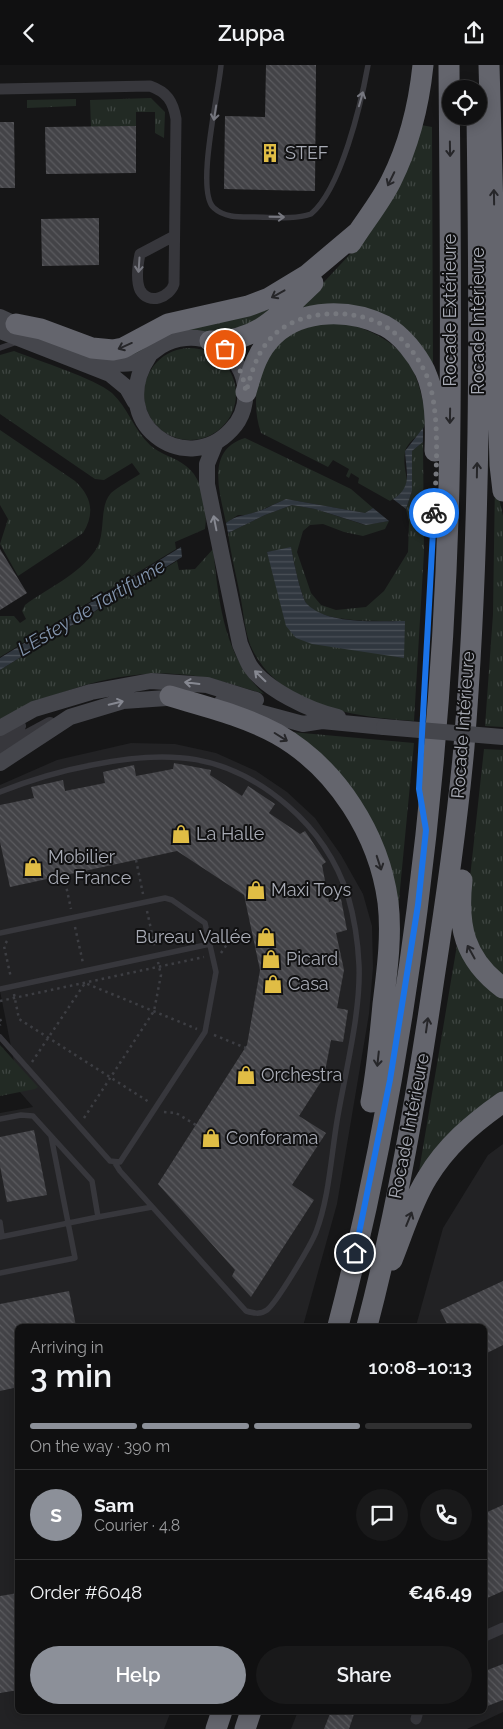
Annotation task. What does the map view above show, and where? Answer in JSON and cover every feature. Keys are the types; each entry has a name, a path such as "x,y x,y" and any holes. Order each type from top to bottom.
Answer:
{"highway":[{"path":"210,341 239,340 254,335 268,325 344,253 391,180 404,151 415,113 423,65"},
{"name":"Rocade Extérieure","path":"340,1318 390,1080 418,905 438,693 449,489 451,329 448,65"},
{"path":"476,65 476,80"},
{"path":"489,65 500,465 503,491"},
{"name":"Rocade Intérieure","path":"369,1320 419,1083 445,905 464,748 476,519 479,329 477,125"},
{"path":"10,328 40,329 92,348 113,350 123,348 168,324 248,306 269,298 308,275 358,232"},
{"path":"246,392 256,359 264,346 288,324 311,315 335,314 361,317 386,327 404,341 425,372 434,410 436,442 427,673 419,789 426,830"},
{"path":"476,519 482,649 459,907 465,939 472,954 488,977 503,988"},
{"path":"170,697 239,717 280,735 299,749 336,784 352,805 373,847 383,875 388,903 388,965 376,1078 354,1196 340,1318"},
{"path":"369,1320 426,1179 460,1136 503,1103"},
{"path":"216,1729 221,1714"},
{"path":"245,1729 251,1714"}],"main road":[{"path":"10,328 38,335 109,363 135,363 149,356 162,345 178,339 194,338 210,341 225,349 236,361 243,376 246,392 245,404 235,426 216,442 199,448 182,448 165,443 151,433 141,419 135,402 126,388 110,374 10,328"},
{"path":"135,402 135,385 140,370 149,356"},
{"path":"216,442 207,463 208,484 240,644 251,667 263,680 283,694 313,709 328,715 384,727"},
{"path":"0,763 91,691 151,681 177,681 207,685 322,721 503,737"},
{"path":"0,728 34,709 66,710 123,701 170,697 204,697 302,724 322,721"}],"street":[{"path":"0,89 150,86 161,90 174,106 176,119 174,284 172,291 167,296 152,299 144,295 139,285 140,254 174,236"},
{"path":"0,737 66,710"},
{"path":"0,751 66,710"},
{"path":"487,1635 503,1628"}],"lane":[{"path":"221,65 207,160 208,198 210,205 230,217 294,217 311,214 330,191 351,133 363,92 368,65"},
{"path":"0,348 10,328"},
{"path":"0,792 60,771 132,756 174,756 213,763 251,779 280,799 310,825 333,859 348,896 359,966 356,1010 324,1201 316,1233 294,1271 267,1309 257,1314 246,1311 0,1037"},
{"path":"0,933 165,898 172,900 205,923 216,972 205,1032 122,1159 115,1163"},
{"path":"0,989 210,944"},
{"path":"0,1119 21,1115 33,1116 92,1181 98,1217"},
{"path":"0,1273 75,1258 51,1136"},
{"path":"0,1223 1,1237 152,1207"}],"path":[{"path":"78,1124 83,1120 154,1011 161,975 136,860"},
{"path":"64,876 87,984"},
{"path":"7,932 8,939 4,946 19,1019 165,1113 176,1113 196,1125"},
{"path":"27,1066 84,983 246,1048"},
{"path":"0,1019 2,1023 0,1025"}],"shaded area":[{"path":"131,743 175,744 216,753 256,771 287,792 315,818 341,855 363,894 372,926 373,968 369,1014 337,1204 304,1324 15,1324 15,1714 170,1714 164,1729 0,1729 0,1113 33,1107 20,1092 0,991 0,785 57,760"},
{"path":"503,1144 503,1712 467,1729 291,1729 297,1714 487,1714 487,1324 417,1324 443,1228 488,1155"}],"green space":[{"path":"151,98 165,112 164,138 155,133 155,112 136,112 136,126 91,127 90,100"},
{"path":"76,99 76,106 27,108 27,100"},
{"path":"421,125 432,127 433,370 377,316 276,324 324,282 367,236"},
{"path":"271,305 264,321 137,357 128,353 159,335"},
{"path":"341,322 371,332 395,347 412,368 418,382 425,411 425,424 406,448 404,461 407,480 404,490 390,501 358,483 359,478 351,473 349,478 346,476 349,469 333,460 328,467 261,433 256,399 258,382 272,352 283,340 297,330 317,323"},
{"path":"190,348 199,349 216,356 228,368 235,385 235,403 228,420 216,432 199,439 190,440 181,439 164,432 152,420 145,403 144,394 145,385 152,368 164,356 181,349"},
{"path":"14,351 80,376 104,387 112,393 150,445 182,463 192,471 197,478 203,495 206,521 205,529 175,542 176,549 0,657 0,616 14,616 20,623 26,619 22,611 25,605 71,574 88,560 99,544 107,499 114,490 140,474 132,463 104,480 95,479 0,414 0,355"},
{"path":"0,430 75,481 85,493 90,506 89,519 83,533 18,576 0,544 8,519 0,505"},
{"path":"245,438 351,489 373,508 365,513 286,499 259,511 238,515 226,523 219,486 220,462 224,452 232,444"},
{"path":"423,442 424,552 414,721 368,716 322,706 301,697 281,685 265,669 252,649 246,631 228,533 265,515 292,505 315,509 365,525 389,521 385,529 363,536 344,532 323,524 310,525 303,531 297,552 311,593 321,605 336,610 366,607 384,591 408,552 409,522 406,509 412,491 412,451","holes":["291,548 303,595 311,608 322,614 350,620 404,621 296,638 267,552"]},
{"path":"495,480 503,516 503,727 485,726 493,614"},
{"path":"213,549 221,608 231,645 250,679 264,694 198,676 152,674 129,676 85,685 63,692 0,719 0,670 177,561 179,570 195,569"},
{"path":"280,731 414,743 394,952 373,836"},
{"path":"484,749 503,750 503,978 487,963 468,920 468,896"},
{"path":"457,945 503,998 503,1097 418,1177"},
{"path":"0,1045 38,1087 0,1096"}],"water":[{"path":"423,428 423,442 412,451 412,491 406,509 393,499 406,484 405,451"},
{"path":"286,499 365,513 373,508 389,521 366,525 315,509 292,505 265,515 228,533 226,523 230,520 260,511"},
{"name":"L'Estey de Tartifume","path":"181,547 182,557 0,670 0,658"},
{"path":"291,547 300,586 307,604 316,611 339,619 405,621 404,658 312,644 296,638 286,626 267,552"}],"building":[{"name":"STEF","path":"266,65 316,65 315,191 224,189 225,116 265,117"},
{"path":"0,122 14,122 15,188 0,188"},
{"path":"136,126 136,173 46,174 45,127"},
{"path":"99,218 99,265 42,266 41,219"},
{"path":"0,549 27,593 0,610"},
{"path":"174,763 211,770 210,775 242,796 248,786 275,804 269,813 300,834 305,831 326,862 322,865 329,902 341,899 347,930 336,933 344,970 337,1008 348,1010 343,1042 331,1040 324,1077 299,1116 326,1133 292,1185 314,1200 251,1297 232,1276 235,1270 158,1184 247,1045 260,970 244,895 177,851 10,887 0,842 0,805 34,798 31,787 63,780 65,791 105,783 103,772 134,765 136,776 173,769"},
{"path":"34,1130 47,1195 7,1202 0,1166 0,1137"},
{"path":"503,1281 503,1345 487,1353 487,1324 447,1324 440,1310"},
{"path":"69,1291 76,1324 15,1324 15,1388 0,1391 0,1304"},
{"path":"503,1505 503,1591 487,1598 487,1512"},
{"path":"15,1594 15,1690 0,1693 0,1596"},
{"path":"503,1664 503,1700 487,1706 487,1670"},
{"path":"330,1714 354,1714 349,1729 324,1729"}],"way so far":[{"path":"225,349 236,361 243,376 246,392 256,359 264,346 288,324 311,315 335,314 361,317 386,327 404,341 425,372 431,391 436,442 434,513"}],"place":[{"name":"STEF","path":"270,153"},
{"name":"La Halle","path":"181,834"},
{"name":"Mobilier de France","path":"33,867"},
{"name":"Maxi Toys","path":"256,890"},
{"name":"Bureau Vallée","path":"266,937"},
{"name":"Picard","path":"271,959"},
{"name":"Casa","path":"273,984"},
{"name":"Orchestra","path":"246,1075"},
{"name":"Conforama","path":"211,1138"}],"route":[{"path":"355,1253 368,1197 390,1080 418,905 426,830 419,789 427,673 434,513"}]}
